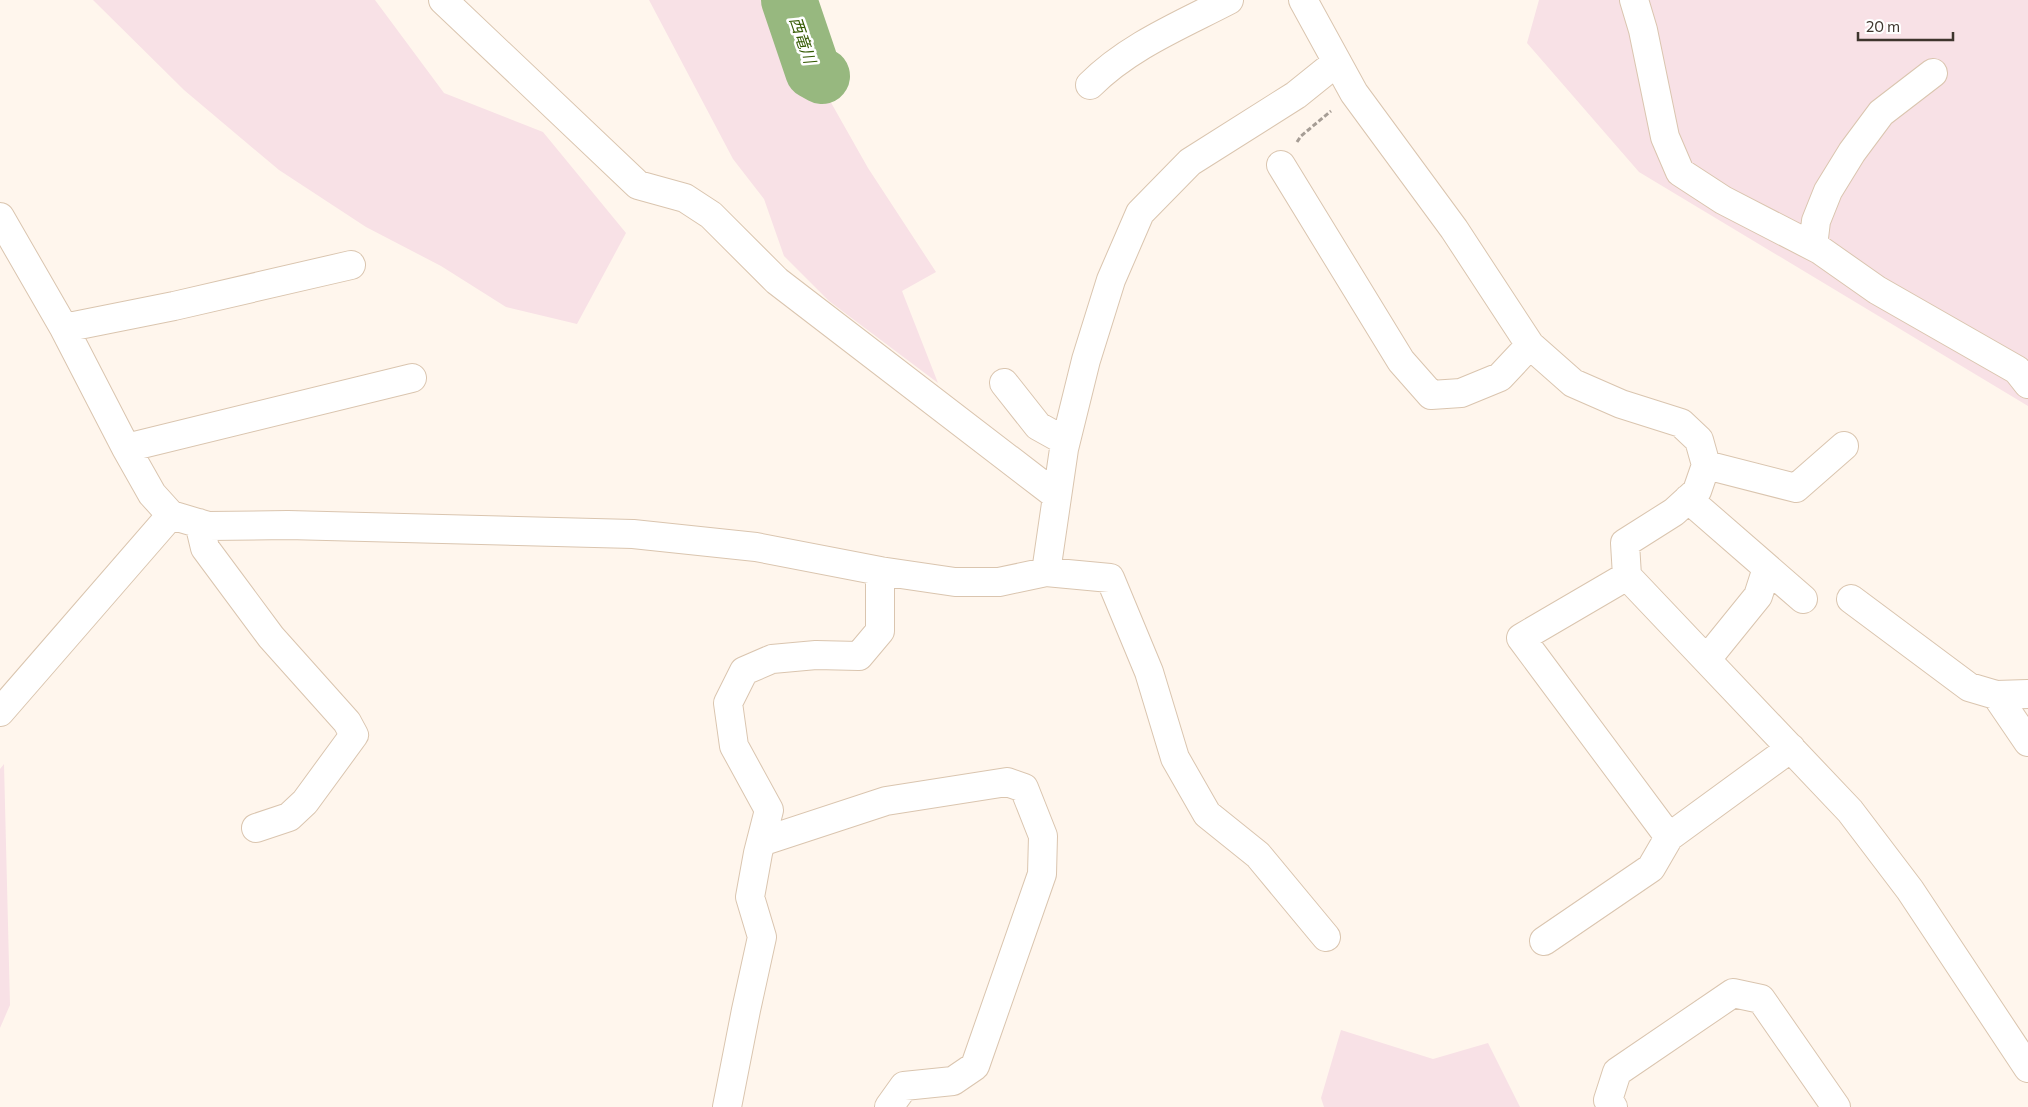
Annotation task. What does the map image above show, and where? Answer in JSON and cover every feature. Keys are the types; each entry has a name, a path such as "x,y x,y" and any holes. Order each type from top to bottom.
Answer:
{"street":[{"path":"443,0 638,185 685,198 711,215 777,280 1057,496"},
{"path":"1090,85 1107,68 1129,53 1229,0"},
{"path":"1303,0 1354,93 1454,230 1530,345 1574,383 1621,404 1681,423 1699,440 1706,465 1697,491 1674,512 1624,543 1627,576 1850,811 1910,890 2028,1068"},
{"path":"1634,0 1643,30 1665,137 1680,172 1723,200 1813,246 1876,290 2017,370 2028,384"},
{"path":"1046,572 1066,441 1086,360 1111,280 1140,213 1190,162 1296,95 1337,62"},
{"path":"1813,246 1816,221 1828,191 1852,152 1881,113 1933,73"},
{"path":"1281,165 1401,361 1431,395 1461,393 1500,377 1530,345"},
{"path":"0,217 64,328 152,494 172,515 208,526 298,525 633,534 756,547 880,571 955,582 999,582 1046,572 1110,578 1149,672 1175,758 1207,814 1258,855 1326,938"},
{"path":"64,328 174,306 351,265"},
{"path":"126,448 412,378"},
{"path":"1004,383 1038,426 1066,441"},
{"path":"1706,465 1796,488 1844,446"},
{"path":"1688,499 1803,599"},
{"path":"0,712 172,515"},
{"path":"199,523 205,548 271,637 347,722 354,735 305,802 289,817 256,828"},
{"path":"1707,659 1758,596 1767,568"},
{"path":"727,1107 762,937 750,897 769,810 734,746 728,704 744,671 772,659 816,655 859,656 880,631 880,571"},
{"path":"1627,576 1521,638 1669,837"},
{"path":"1851,599 1969,687 1996,695 2028,694"},
{"path":"1996,695 2028,742"},
{"path":"1544,940 1651,868 1669,837 1791,748"},
{"path":"761,842 886,801 1007,782 1024,788 1043,836 1042,874 975,1066 953,1081 904,1086 889,1107"},
{"path":"1613,1107 1608,1100 1617,1072 1732,993 1761,999 1836,1107"}],"path":[{"path":"1281,165 1301,136 1354,93"}],"shaded area":[{"path":"93,0 375,0 444,93 543,132 626,233 577,324 506,307 441,266 366,227 279,170 184,90"},
{"path":"649,0 773,0 868,168 936,272 902,291 938,383 829,301 784,256 764,199 733,159"},
{"path":"1539,0 2028,0 2028,406 1639,172 1527,43"},
{"path":"4,764 10,1005 0,1028 0,769"},
{"path":"1341,1030 1433,1059 1488,1043 1520,1107 1324,1107 1321,1098"}],"waterway":[{"name":"西竜川","path":"789,0 813,71 822,76"}]}
